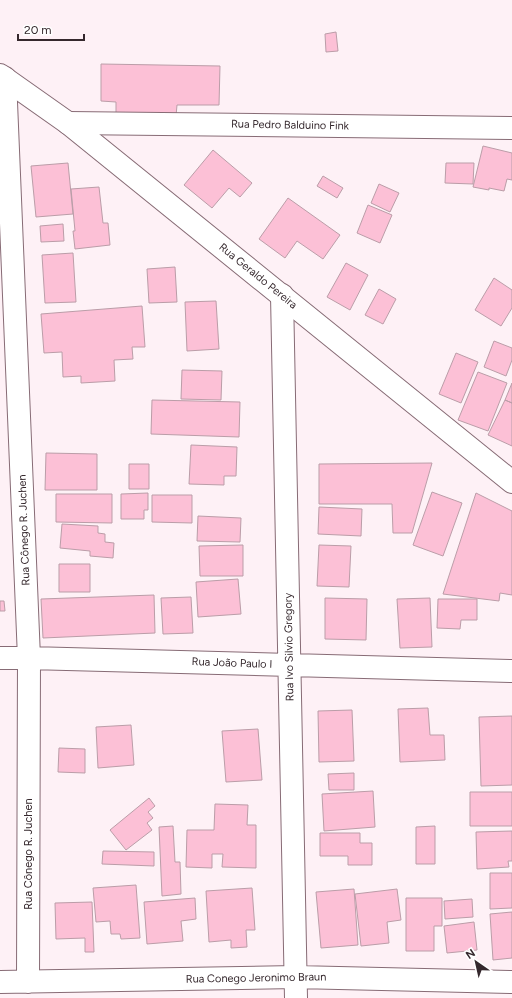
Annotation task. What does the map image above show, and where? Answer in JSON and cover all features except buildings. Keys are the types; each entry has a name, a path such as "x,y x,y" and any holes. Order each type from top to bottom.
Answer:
{"street":[{"name":"Rua Geraldo Pereira","path":"2,76 68,123 512,482"},
{"name":"Rua Cônego R. Juchen","path":"2,76 29,658 28,982"},
{"name":"Rua Pedro Balduino Fink","path":"68,123 512,128"},
{"name":"Rua Ivo Silvio Gregory","path":"282,295 296,987"},
{"name":"Rua João Paulo I","path":"0,658 512,671"},
{"name":"Rua Conego Jeronimo Braun","path":"0,982 296,987 512,982"}]}
